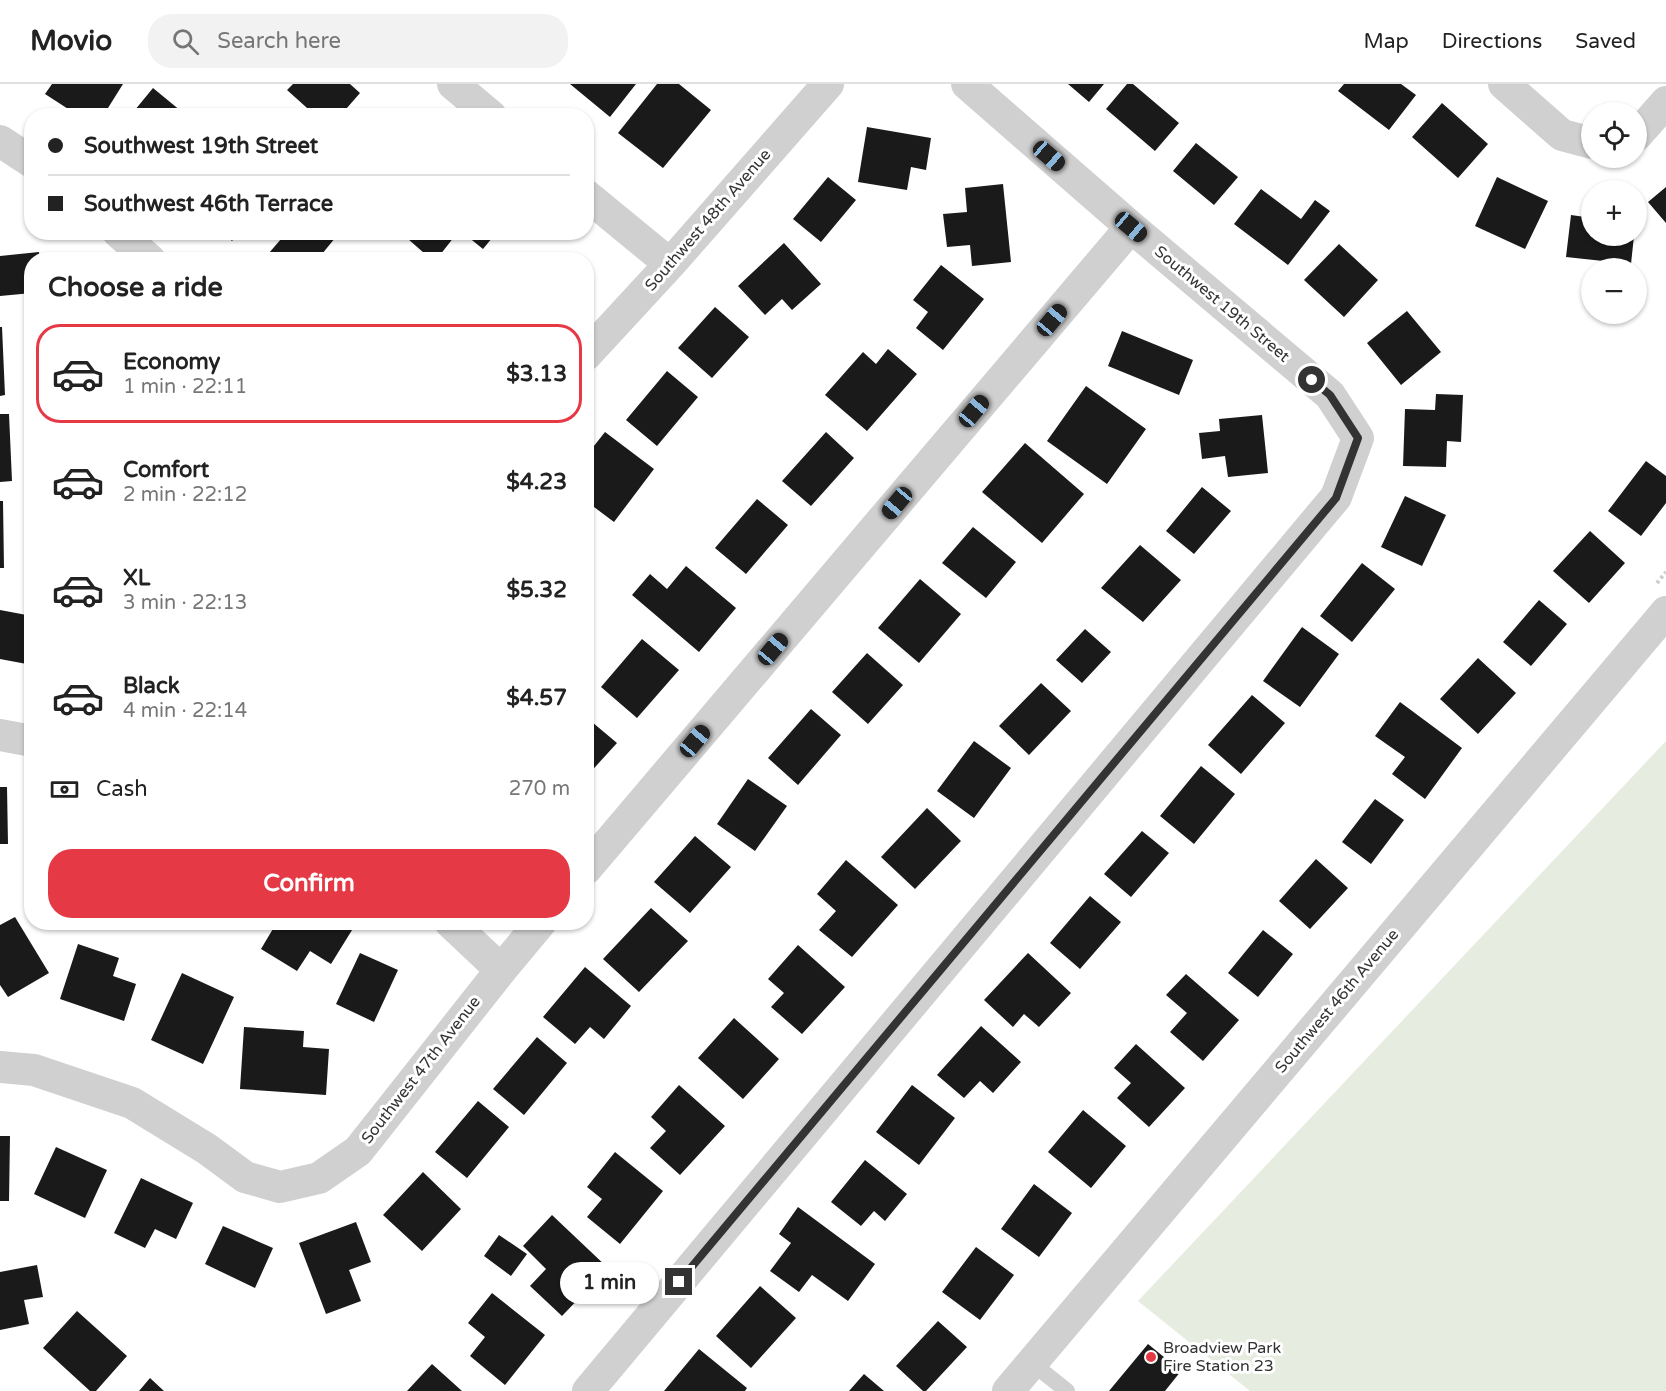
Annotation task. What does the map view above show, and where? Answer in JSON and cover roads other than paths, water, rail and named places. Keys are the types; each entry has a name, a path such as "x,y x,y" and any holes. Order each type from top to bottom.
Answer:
{"street":[{"path":"453,84 482,108"},
{"name":"Southwest 48th Avenue","path":"594,346 670,264 828,84"},
{"name":"Southwest 19th Street","path":"588,1391 1336,498 1358,438 1330,395 1131,227 967,84"},
{"path":"1504,84 1562,135 1581,140"},
{"path":"1647,124 1666,102"},
{"path":"0,141 24,157"},
{"path":"594,202 670,264"},
{"path":"594,859 1131,227"},
{"path":"127,240 141,252"},
{"name":"Southwest 46th Avenue","path":"1008,1391 1666,612"},
{"path":"0,735 24,740"},
{"path":"459,930 501,969"},
{"name":"Southwest 47th Avenue","path":"0,1067 34,1070 132,1103 207,1149 245,1177 280,1187 319,1178 358,1150 534,930"}],"lane":[{"path":"1032,1363 1067,1391"}],"place":[{"name":"Broadview Park Fire Station 23","path":"1151,1357"}]}
